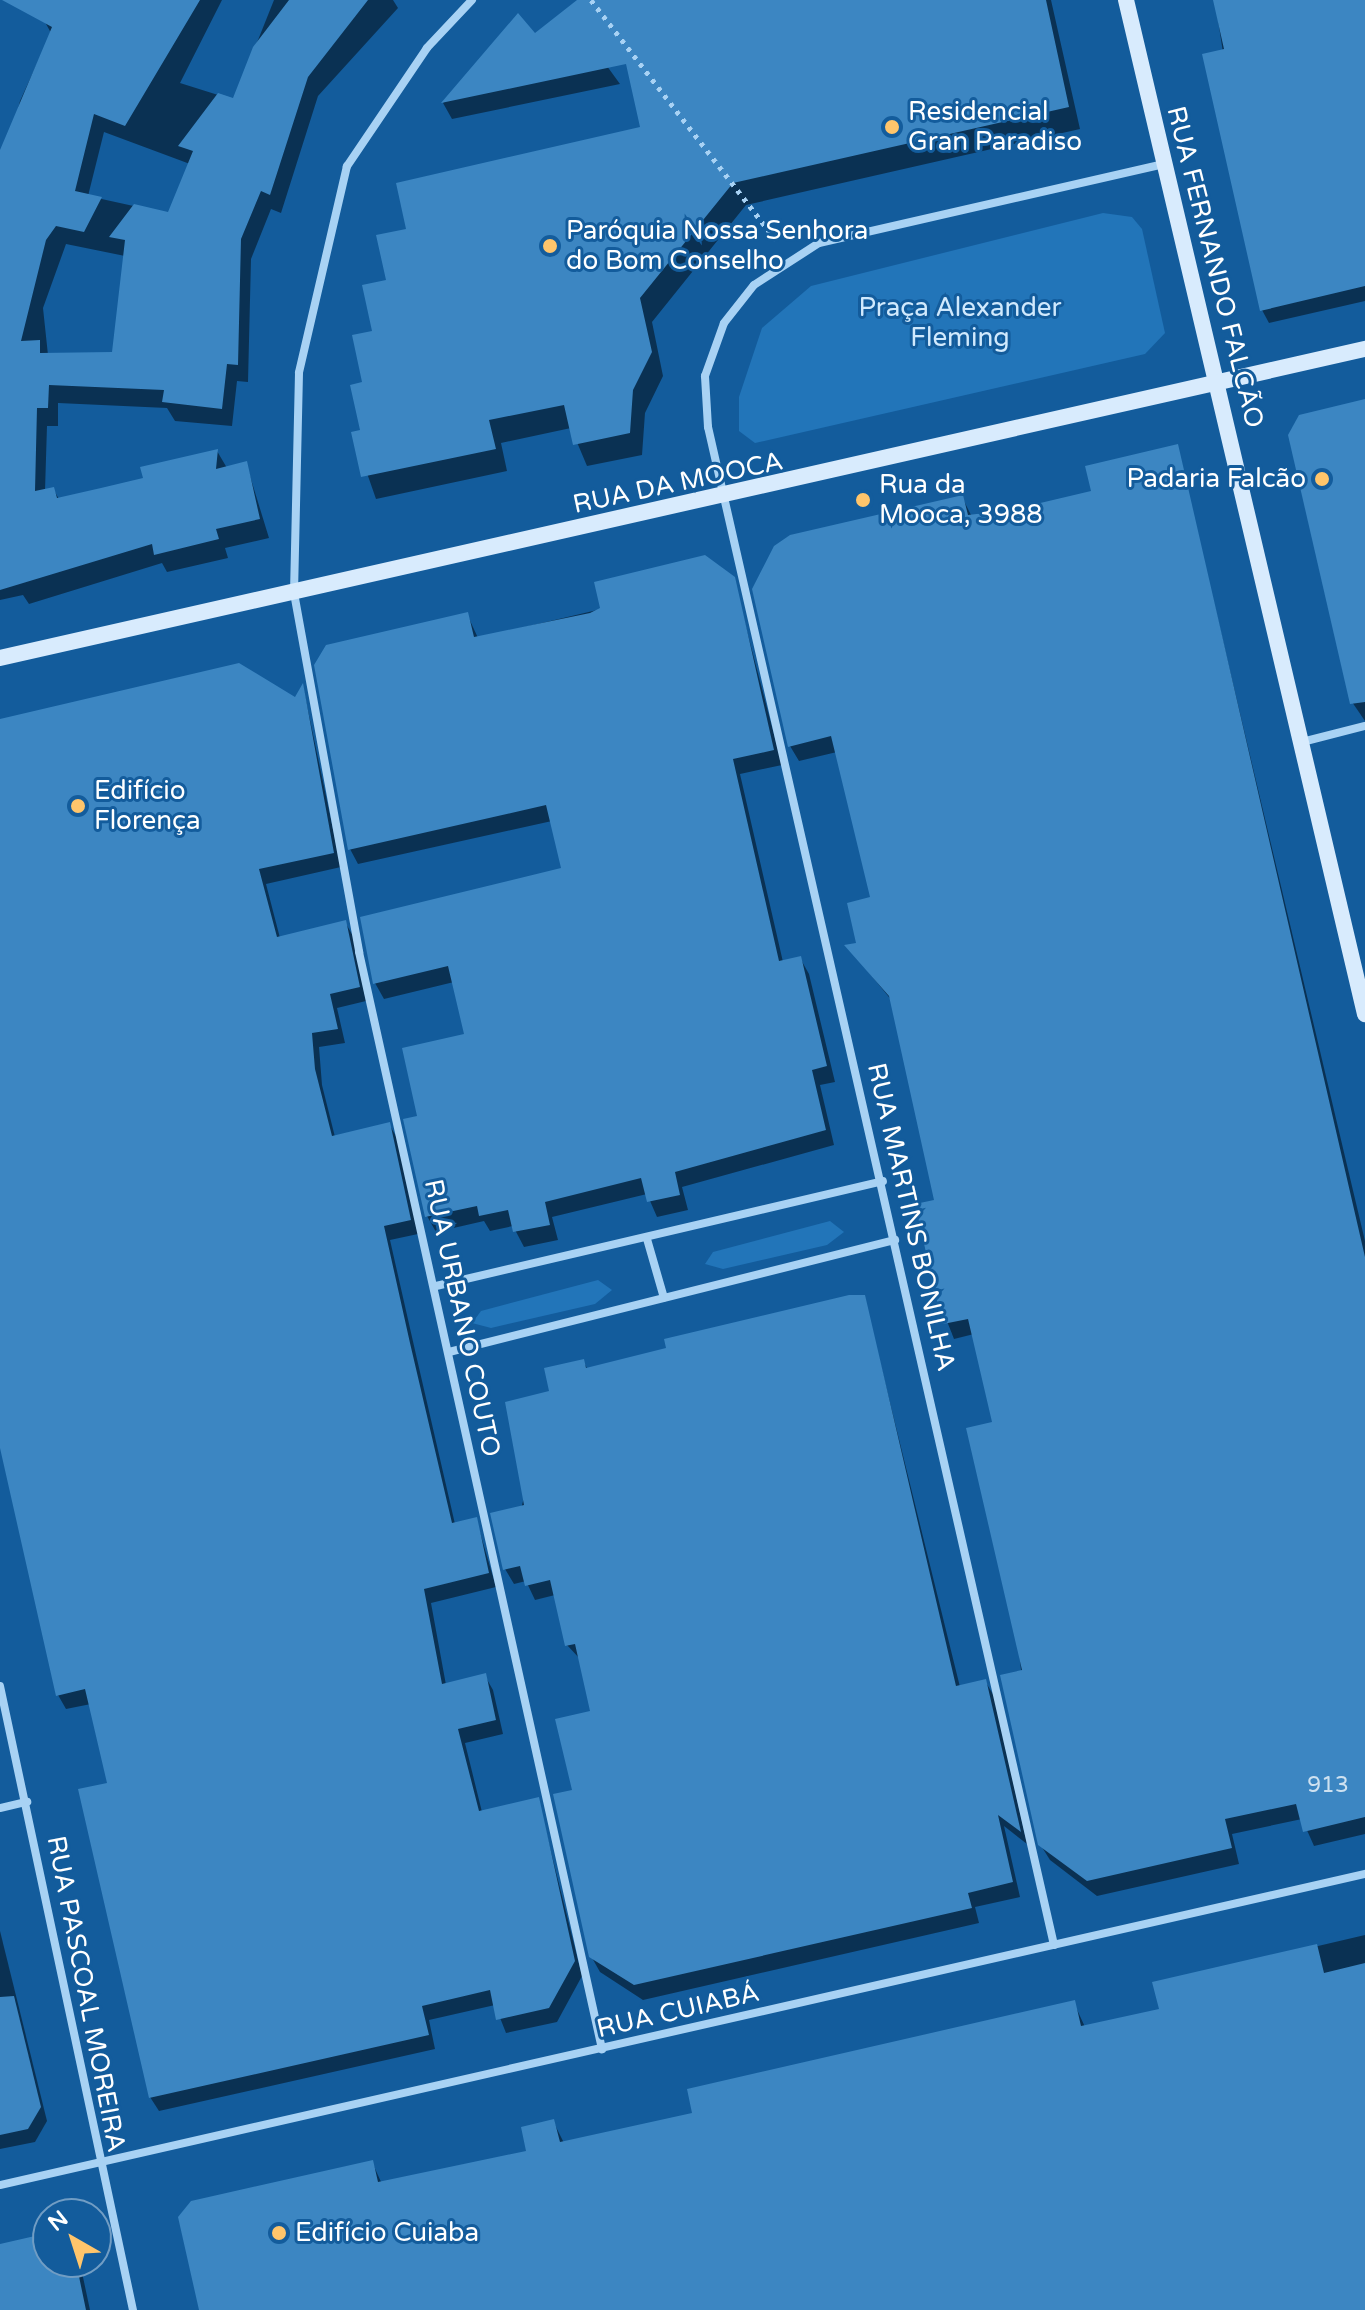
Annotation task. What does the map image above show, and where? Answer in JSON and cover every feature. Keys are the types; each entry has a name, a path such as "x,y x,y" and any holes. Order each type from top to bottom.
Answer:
{"main road":[{"name":"RUA FERNANDO FALCÃO","path":"1126,0 1365,1014"},
{"name":"RUA DA MOOCA","path":"0,658 725,499 1365,349"}],"street":[{"name":"RUA URBANO COUTO","path":"472,0 427,48 347,166 299,373 294,593 359,952 436,1286 602,2049"},
{"name":"RUA MARTINS BONILHA","path":"1054,1945 883,1181 725,499 705,376 724,323 754,285 791,258 819,243 1165,164"},
{"path":"1302,742 1365,726"},
{"path":"436,1286 647,1239 883,1181"},
{"path":"647,1239 664,1298"},
{"path":"449,1352 895,1240"},
{"name":"RUA PASCOAL MOREIRA","path":"0,1686 133,2310"},
{"path":"0,1808 27,1802"},
{"name":"RUA CUIABÁ","path":"0,2185 1365,1874"}],"path":[{"path":"591,0 791,258"}],"green space":[{"name":"Praça Alexander Fleming","path":"1103,213 1132,217 1142,229 1165,333 1145,354 755,443 739,431 739,397 762,328 811,286"},
{"path":"830,1221 844,1232 827,1245 723,1269 705,1264 713,1252"},
{"path":"598,1280 612,1290 595,1304 491,1328 472,1323 481,1311"}],"building":[{"path":"2,0 200,0 125,126 94,114 75,191 102,197 84,232 56,226 46,240 21,341 40,340 40,353 112,352 125,240 109,237 134,204 168,212 193,151 178,146 218,93 233,98 253,47 289,0 368,0 308,77 270,195 261,191 241,239 238,365 227,364 222,409 162,402 164,390 49,385 48,408 37,408 35,491 54,487 57,498 101,488 143,478 140,467 218,449 216,469 247,461 260,519 216,529 219,539 154,555 152,544 0,590 0,150 52,27"},
{"path":"577,0 1046,0 1069,107 733,183 640,298 652,352 633,390 630,433 573,445 564,405 489,420 496,449 361,477 351,432 360,430 350,385 362,382 352,335 372,331 362,285 386,280 376,235 406,229 396,183 640,127 626,64 441,103 518,13 535,33"},
{"path":"1213,0 1365,0 1365,286 1260,311 1202,54 1224,49"},
{"path":"1365,399 1365,702 1350,704 1288,435 1299,415"},
{"path":"1178,444 1365,1257 1365,1817 1303,1832 1296,1804 1225,1819 1232,1848 1087,1881 1038,1845 1000,1675 1022,1670 966,1428 992,1422 968,1319 943,1324 937,1301 915,1204 934,1200 889,996 844,945 856,943 847,903 870,897 831,736 788,747 752,589 774,546 790,535 963,495 968,515 1011,510 1091,491 1085,466"},
{"path":"705,555 735,577 774,750 733,759 779,961 801,956 827,1066 812,1070 826,1130 675,1172 680,1195 647,1202 641,1178 545,1202 550,1225 513,1232 508,1210 479,1216 477,1206 425,1217 403,1119 417,1116 402,1048 464,1034 448,966 373,984 360,917 561,868 546,805 348,850 314,665 326,645 468,612 474,637 590,613 600,608 594,582"},
{"path":"239,663 295,697 303,683 334,853 259,869 277,937 346,920 360,987 330,994 338,1029 312,1033 315,1069 332,1136 390,1122 411,1220 384,1226 452,1523 477,1517 489,1573 424,1589 442,1684 486,1673 496,1720 458,1729 479,1811 539,1797 575,1961 549,2008 496,2020 490,1990 422,2006 429,2035 149,2098 78,1789 107,1783 85,1689 56,1696 0,1448 0,719"},
{"path":"849,1295 865,1295 956,1686 986,1679 1021,1832 998,1815 1013,1882 968,1893 972,1908 634,1985 589,1957 553,1794 572,1790 555,1719 590,1711 575,1644 565,1646 550,1580 525,1586 520,1566 503,1570 490,1513 524,1505 505,1402 549,1391 544,1368 584,1359 586,1368 666,1348 664,1339"},
{"path":"1317,1944 1324,1973 1365,1963 1365,2310 199,2310 178,2217 191,2201 373,2160 378,2182 526,2151 521,2127 554,2119 560,2142 692,2113 687,2089 1075,2000 1081,2026 1159,2009 1152,1982"},
{"path":"14,1996 41,2107 28,2129 0,2135 0,1997"},
{"path":"32,2237 32,2278 79,2278 86,2310 0,2310 0,2244"}],"place":[{"name":"Residencial Gran Paradiso","path":"892,127"},
{"name":"Paróquia Nossa Senhora do Bom Conselho","path":"550,246"},
{"name":"Padaria Falcão","path":"1322,479"},
{"name":"Rua da Mooca, 3988","path":"863,500"},
{"name":"Edifício Florença","path":"78,806"},
{"name":"Edifício Cuiaba","path":"279,2233"}]}
